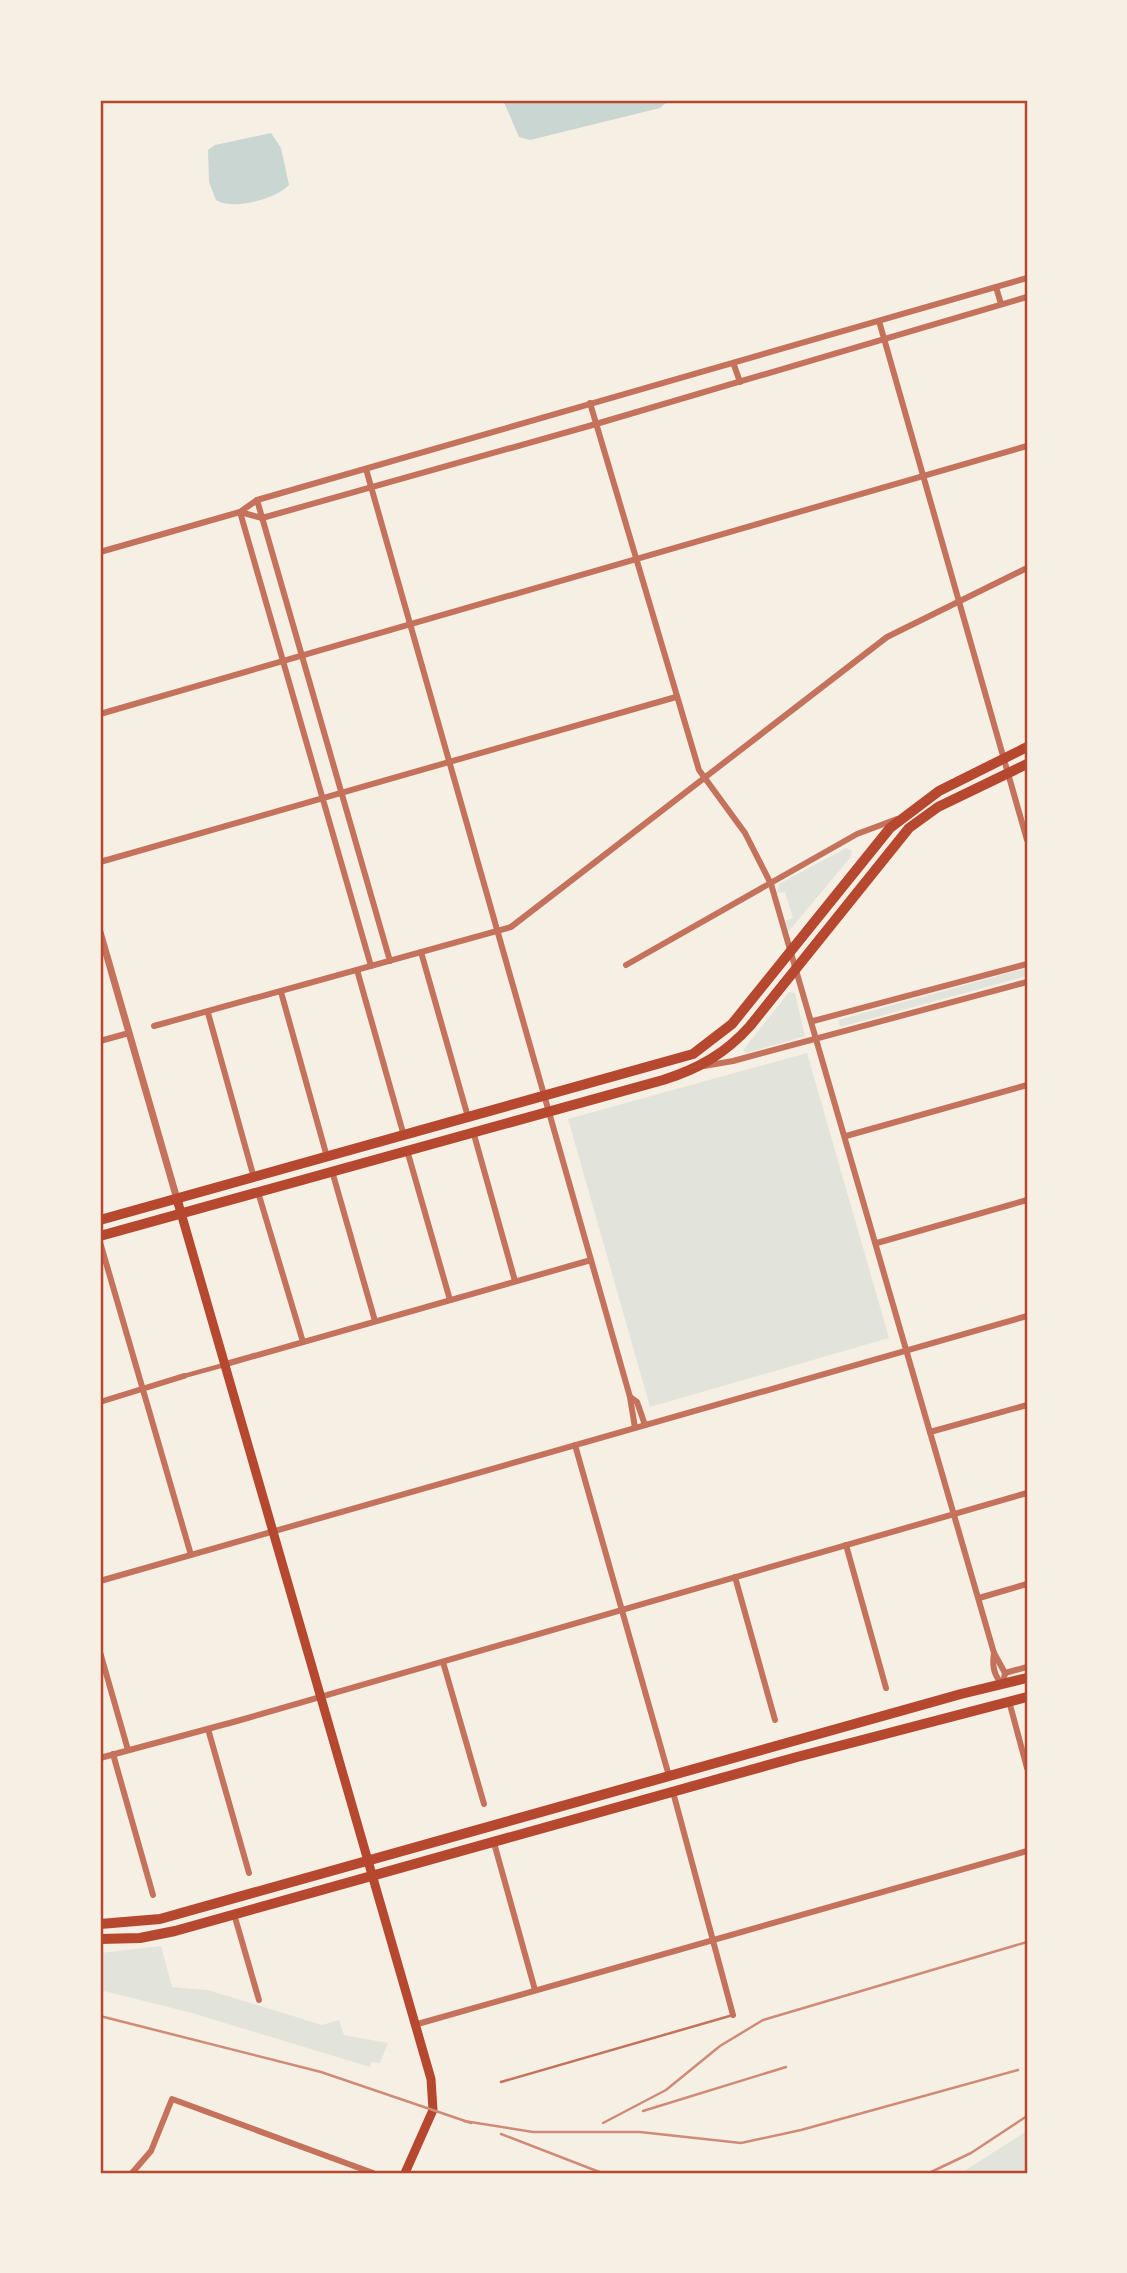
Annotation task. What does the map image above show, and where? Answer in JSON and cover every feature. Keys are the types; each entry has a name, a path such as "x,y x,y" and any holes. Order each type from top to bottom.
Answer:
{"main road":[{"path":"100,1220 684,1058 721,1035 878,841 902,817 939,791 1027,747"},
{"path":"100,1236 700,1067 742,1035 909,828 938,807 1027,764"},
{"path":"177,1199 431,2079 433,2103 428,2125 405,2173"},
{"path":"100,1924 160,1919 1027,1678"},
{"path":"1003,1684 1009,1701"},
{"path":"100,1939 140,1938 234,1914 1027,1697"},
{"path":"669,1776 673,1792"}],"street":[{"path":"100,552 240,512 257,500 590,403 734,365 1027,278"},
{"path":"996,286 1001,304"},
{"path":"240,512 262,518 596,424 1027,297"},
{"path":"879,320 1027,840"},
{"path":"734,365 740,382"},
{"path":"590,403 676,697 704,777 746,833 771,884 995,1653 1005,1672 1003,1684"},
{"path":"100,714 1027,446"},
{"path":"366,469 550,1110 630,1397 635,1427"},
{"path":"257,500 390,961"},
{"path":"240,512 371,966"},
{"path":"154,1026 511,927 887,637 959,599 1027,568"},
{"path":"100,862 676,697"},
{"path":"626,965 857,834 902,817"},
{"path":"100,932 177,1199"},
{"path":"421,952 468,1117"},
{"path":"813,1021 1027,964"},
{"path":"357,970 404,1136"},
{"path":"700,1067 818,1039 1027,982"},
{"path":"281,992 327,1157"},
{"path":"208,1013 254,1178"},
{"path":"100,1041 129,1033"},
{"path":"846,1136 1027,1085"},
{"path":"473,1131 515,1281"},
{"path":"407,1149 450,1300"},
{"path":"332,1171 375,1321"},
{"path":"258,1192 303,1342"},
{"path":"877,1243 1027,1200"},
{"path":"100,1242 191,1555"},
{"path":"100,1402 591,1260"},
{"path":"100,1581 1027,1316"},
{"path":"630,1397 637,1402 645,1425"},
{"path":"930,1432 1027,1405"},
{"path":"575,1445 669,1776"},
{"path":"100,1758 1027,1493"},
{"path":"846,1545 886,1688"},
{"path":"735,1577 775,1720"},
{"path":"979,1598 1027,1584"},
{"path":"100,1652 128,1750"},
{"path":"995,1653 992,1663 997,1679 1003,1684"},
{"path":"443,1662 484,1804"},
{"path":"1005,1672 1027,1667"},
{"path":"1009,1701 1027,1768"},
{"path":"208,1729 249,1872"},
{"path":"113,1754 153,1895"},
{"path":"673,1792 733,2015"},
{"path":"494,1843 535,1990"},
{"path":"414,2025 1027,1851"},
{"path":"234,1914 259,2000"},
{"path":"132,2173 151,2151 172,2099 373,2173"}],"lane":[{"path":"501,2082 733,2015"}],"shaded area":[{"path":"503,100 669,100 660,108 530,140 519,137"},
{"path":"271,133 281,148 289,185 274,195 254,202 232,204 216,200 209,182 208,150 215,145"},
{"path":"846,848 852,851 850,858 788,932 785,921 793,918 785,892 777,893 779,884"},
{"path":"1027,968 1027,976 840,1027 838,1020"},
{"path":"789,992 795,993 805,1036 747,1053 743,1050"},
{"path":"807,1053 889,1338 650,1407 568,1119"},
{"path":"161,1946 172,1987 208,1990 322,2025 339,2020 344,2035 388,2043 380,2063 371,2062 370,2067 192,2013 100,1990 100,1953"},
{"path":"1027,2131 1027,2173 961,2173"}],"railway":[{"path":"603,2123 666,2090 720,2046 763,2020 1027,1942"},
{"path":"100,2016 321,2072 471,2123"},
{"path":"643,2111 786,2067"},
{"path":"464,2121 533,2132 640,2132 741,2143 801,2130 1018,2070"},
{"path":"929,2173 971,2153 1027,2116"},
{"path":"501,2134 602,2173"}]}
